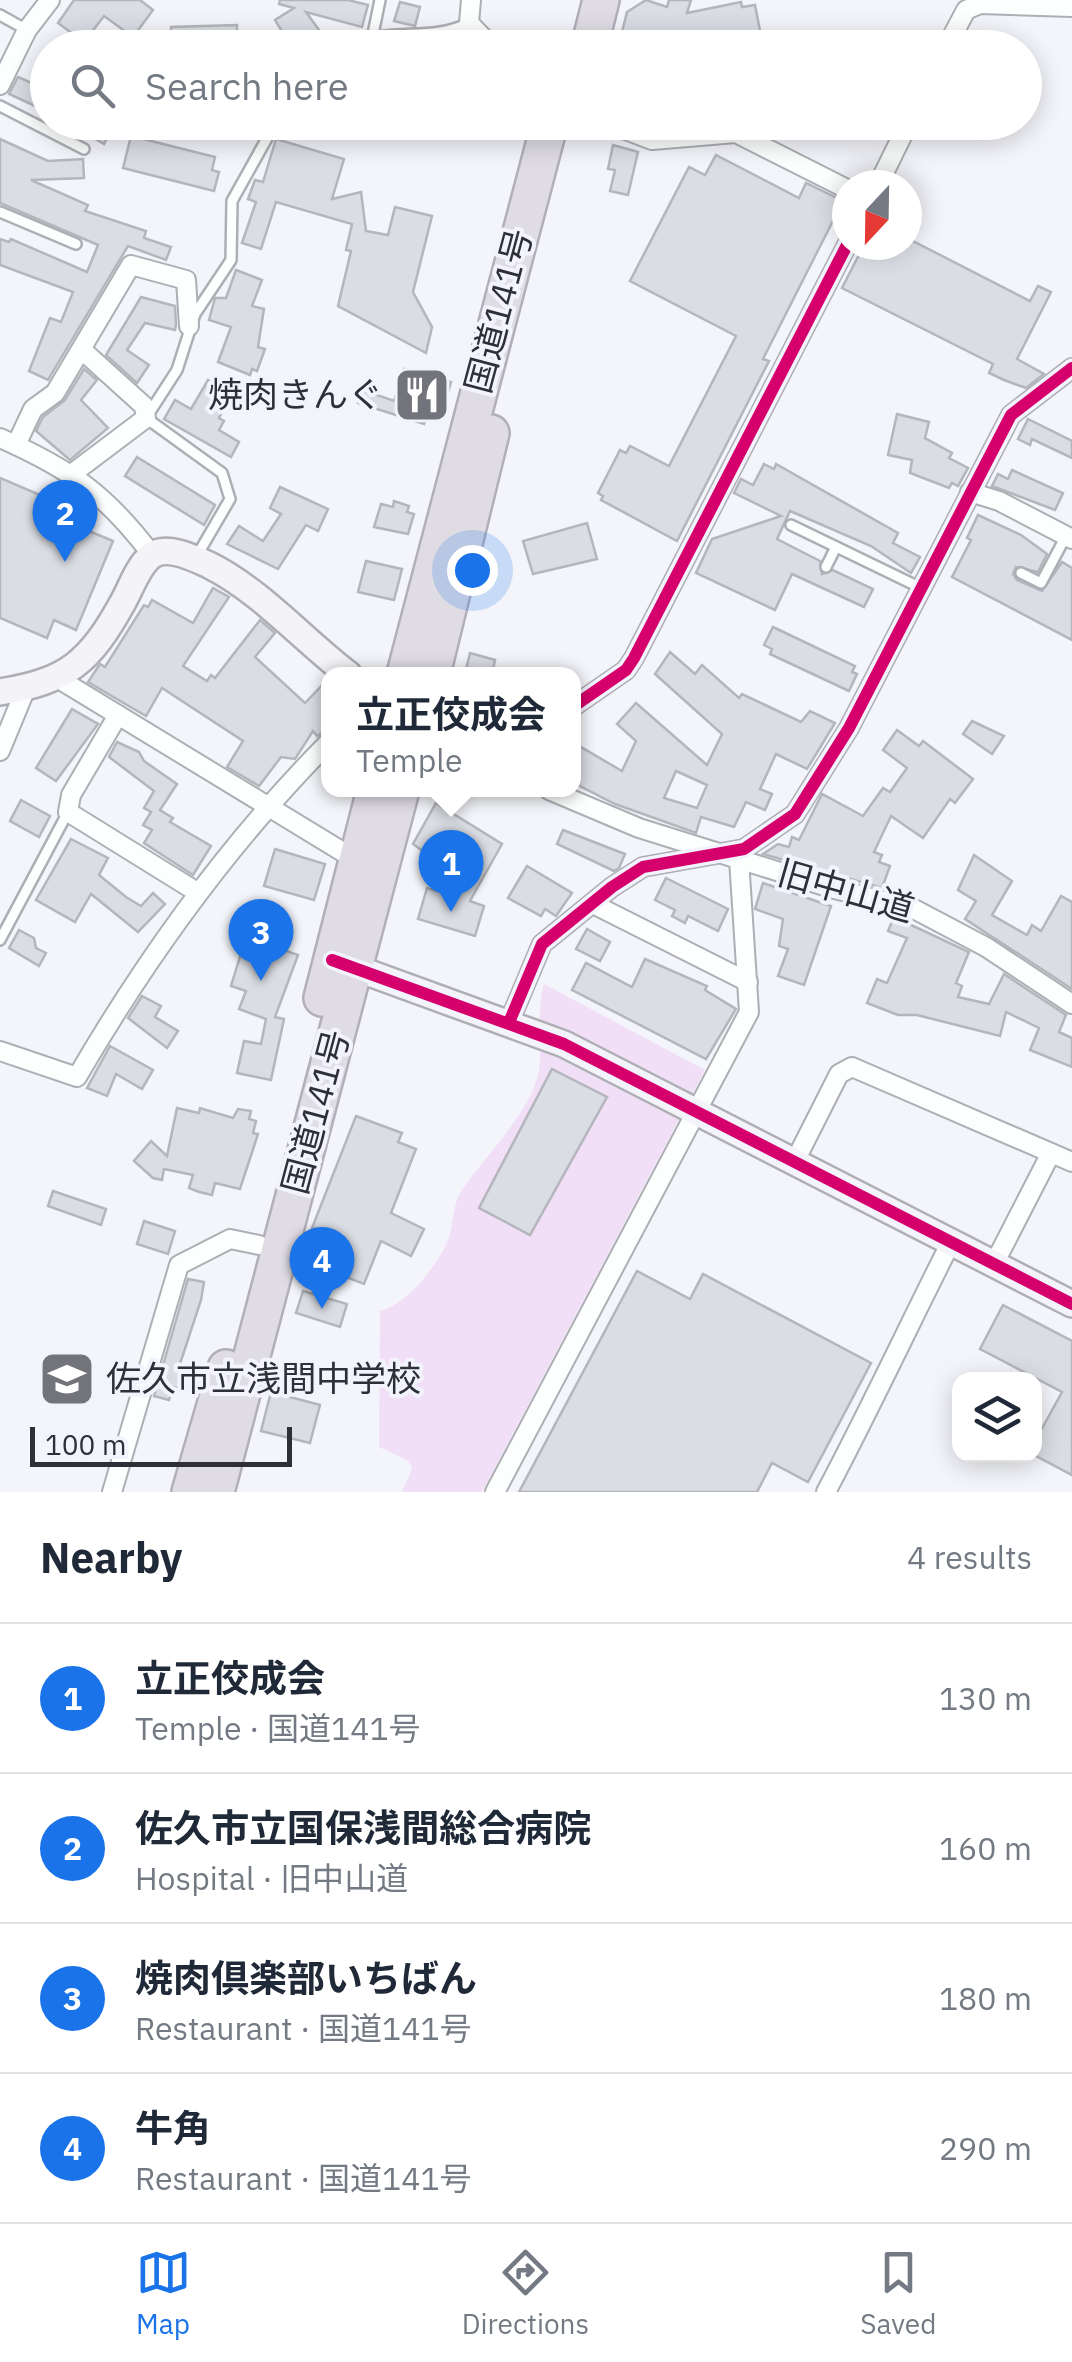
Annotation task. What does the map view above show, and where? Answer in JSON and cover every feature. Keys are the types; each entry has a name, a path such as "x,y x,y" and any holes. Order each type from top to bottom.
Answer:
{"highway":[{"path":"572,30 578,0"},
{"path":"593,30 600,0"},
{"name":"国道141号","path":"406,667 545,140"},
{"name":"国道141号","path":"434,667 566,140"},
{"name":"国道141号","path":"216,1492 343,963 356,860 373,797"},
{"name":"国道141号","path":"190,1492 343,963 400,797"}],"street":[{"path":"0,85 27,30 50,0"},
{"path":"471,0 469,24 475,30"},
{"path":"955,30 966,10 980,4 1072,7"},
{"path":"750,140 832,181"},
{"path":"885,170 900,140"},
{"path":"581,701 626,670 634,658 839,260"},
{"path":"152,554 123,516 73,473 8,442 34,409 55,393 131,265 186,280 190,326"},
{"path":"73,473 146,418 144,406 82,350"},
{"path":"510,1020 542,944 593,904 643,867 732,856 770,834 808,797 850,728 1011,415 1072,368"},
{"path":"970,492 999,501 1069,538"},
{"path":"0,692 59,679 86,657 152,554 164,551 195,559 238,584 339,667"},
{"path":"59,679 356,860"},
{"path":"0,751 26,688"},
{"path":"118,715 71,796 68,812 197,892"},
{"path":"0,1051 77,1077 125,995 197,892 264,807 321,750"},
{"name":"旧中山道","path":"566,797 639,828 914,909 986,947 1072,1004"},
{"path":"495,1492 749,1012 732,856"},
{"path":"593,904 748,982"},
{"path":"343,963 510,1020 698,1110 1072,1304"},
{"path":"795,1160 839,1074 852,1067 1072,1162"},
{"path":"994,1264 1051,1153"},
{"path":"112,1492 179,1265 230,1239 259,1245"},
{"path":"826,1492 890,1372 903,1336 951,1242"}],"lane":[{"path":"374,30 380,0"},
{"path":"0,15 27,30"},
{"path":"445,30 469,24"},
{"path":"0,106 30,121"},
{"path":"66,140 84,149"},
{"path":"195,559 230,499 222,472 146,418 177,370 190,326 231,260 232,201 266,140"},
{"path":"0,212 76,244"},
{"path":"791,525 920,588"},
{"path":"1021,574 1041,583 1069,538"},
{"path":"826,568 836,547"},
{"path":"0,940 68,812"}],"shaded area":[{"path":"544,984 705,1070 482,1492 402,1492 412,1469 409,1461 379,1447 380,1311 402,1300 432,1268 446,1245 459,1195 516,1120 533,1090 540,1065"}],"building":[{"path":"74,0 140,0 153,10 138,30 123,30 104,16 93,30 68,30 58,23"},
{"path":"280,0 348,0 368,5 362,27 306,12 319,30 281,30 275,20 294,8 279,4"},
{"path":"646,0 667,7 669,0 691,0 687,13 741,2 742,7 755,5 760,30 622,30 627,12"},
{"path":"400,2 420,7 415,26 394,21"},
{"path":"237,25 237,30 171,30"},
{"path":"18,77 30,82 30,104 9,94"},
{"path":"0,139 48,161 83,159 84,178 31,180 88,205 85,211 146,231 144,238 171,247 166,260 128,246 48,380 29,371 50,318 61,322 73,292 0,265 0,239 11,239 87,272 98,245 0,203"},
{"path":"130,140 147,140 215,157 212,170 219,172 214,191 123,168"},
{"path":"276,140 279,140 344,159 332,199 361,192 366,231 388,235 395,207 432,216 413,292 432,327 426,353 338,306 351,251 346,250 352,224 276,202 261,249 242,243 256,202 248,199 255,180 263,182"},
{"path":"613,145 638,152 628,195 610,191 615,170 608,169"},
{"path":"716,155 799,198 806,183 832,196 832,223 763,359 769,361 677,541 601,500 603,496 598,493 620,450 626,453 630,446 669,466 736,336 630,281 689,167 705,175"},
{"path":"922,246 1030,301 1038,286 1051,292 1017,359 1044,374 1026,388 1004,380 989,373 993,364 842,288 856,260 922,260"},
{"path":"236,270 262,280 252,306 264,309 258,347 265,349 257,371 252,369 250,375 218,362 231,327 209,320 215,298 226,298"},
{"path":"141,297 175,306 176,325 175,330 145,323 127,350 149,365 137,383 106,355"},
{"path":"84,369 97,380 81,400 108,428 70,460 36,431 43,417 65,400"},
{"name":"焼肉きんぐ","path":"404,369 451,382 440,420 426,417 424,424 358,403 363,390 394,401"},
{"path":"208,380 232,394 219,418 224,421 219,430 239,442 231,457 164,419 175,400 191,409"},
{"path":"897,414 929,422 925,438 952,453 949,458 968,468 958,486 952,483 949,488 910,473 912,460 888,455"},
{"path":"1028,419 1072,441 1072,458 1032,439 1030,445 1018,439"},
{"path":"137,457 215,505 204,525 125,476"},
{"path":"764,464 774,469 776,464 898,533 893,543 920,557 911,573 871,546 790,511 777,539 820,561 822,574 833,570 873,589 864,607 792,574 775,610 696,573 712,539 781,516 734,493 741,479 753,485"},
{"path":"1012,470 1063,493 1055,510 992,486 998,474 1008,479"},
{"path":"0,478 68,507 66,511 88,520 84,529 113,541 76,630 54,620 47,638 0,618"},
{"path":"280,487 328,509 318,531 306,525 278,569 227,544 239,526 263,541 281,514 270,508"},
{"path":"394,501 409,506 407,512 414,514 408,534 374,527 381,504 393,507"},
{"path":"978,515 1021,535 1047,554 1038,572 1016,567 1013,574 1017,580 1042,591 1062,562 1072,568 1072,640 952,577 971,540 967,538"},
{"path":"587,523 597,559 533,574 523,541"},
{"path":"366,561 402,569 394,600 358,592"},
{"path":"213,588 229,597 183,666 207,681 211,675 215,678 260,620 275,633 255,657 305,703 321,686 321,733 317,736 313,731 295,759 281,757 259,786 227,767 243,741 162,688 146,716 88,682 100,664 105,667 144,605 148,607 152,600 193,623"},
{"path":"773,627 855,666 852,672 857,674 849,691 770,654 772,649 764,645"},
{"path":"670,652 695,674 702,665 739,698 742,694 801,722 810,711 835,723 807,769 776,754 760,789 772,794 765,810 746,802 734,827 701,817 696,833 615,804 581,787 581,747 622,771 636,741 617,724 636,703 707,765 722,734 655,674","holes":["676,771 707,785 697,808 664,798"]},
{"path":"470,653 495,660 494,667 467,667"},
{"path":"72,709 98,724 56,781 36,768"},
{"path":"972,721 1004,736 992,754 963,734"},
{"path":"897,730 919,746 923,741 973,779 955,803 950,799 923,838 891,816 874,852 882,855 879,862 890,866 882,888 763,854 778,844 789,847 792,837 799,840 822,794 863,816 883,788 890,792 907,768 883,750"},
{"path":"117,742 139,752 144,761 177,784 160,810 173,818 170,822 211,846 193,875 144,843 152,830 143,825 151,812 144,808 154,791 109,757"},
{"path":"21,800 50,816 39,837 10,821"},
{"path":"436,803 502,844 470,901 484,906 475,936 418,919 427,888 437,891 444,867 413,844"},
{"path":"563,830 625,854 619,868 614,871 557,844"},
{"path":"71,839 108,858 99,875 126,897 141,906 153,893 165,904 138,932 91,894 75,922 36,900"},
{"path":"275,849 325,864 314,900 264,886"},
{"path":"974,855 1012,881 992,915 1027,935 1032,925 1041,931 1061,896 1072,902 1072,989 965,919 976,901 958,890"},
{"path":"527,866 572,893 556,916 545,909 541,916 508,898"},
{"path":"666,878 728,909 718,931 688,916 685,923 672,916 675,910 655,900"},
{"path":"763,883 831,906 804,985 778,976 788,949 779,946 783,919 755,909"},
{"path":"894,917 969,952 956,983 962,986 958,997 989,1004 1004,974 1066,1015 1059,1032 1072,1038 1072,1067 1030,1050 1039,1028 1006,1012 1000,1036 917,1015 898,1015 867,1003 877,979 887,983 907,938 888,931"},
{"path":"587,929 610,942 600,961 576,949"},
{"path":"19,930 34,938 36,948 46,953 39,966 9,948"},
{"path":"246,937 298,955 275,1017 284,1019 271,1080 237,1073 244,1041 261,1044 266,1019 239,1009 246,991 231,986"},
{"path":"645,959 707,986 705,990 736,1009 706,1059 572,990 586,963 632,987"},
{"path":"142,996 161,1006 155,1017 178,1031 167,1048 128,1018"},
{"path":"110,1046 153,1070 142,1089 116,1074 107,1096 87,1088"},
{"path":"552,1069 607,1097 530,1235 479,1208"},
{"path":"177,1108 199,1113 200,1108 233,1118 238,1109 251,1111 249,1119 256,1121 253,1133 258,1134 240,1189 215,1183 212,1195 199,1192 189,1188 193,1175 164,1169 162,1180 153,1178 134,1161 151,1141 167,1156"},
{"path":"356,1116 402,1133 398,1142 416,1149 391,1213 424,1229 411,1256 381,1241 364,1284 305,1261 317,1230 312,1228"},
{"path":"53,1191 106,1209 101,1225 48,1206"},
{"path":"144,1221 175,1231 168,1254 137,1244"},
{"path":"637,1271 690,1299 703,1274 871,1363 808,1482 772,1463 757,1492 519,1492"},
{"path":"188,1279 204,1282 179,1367 186,1369 180,1389 173,1387 169,1400 154,1396"},
{"path":"303,1291 347,1304 340,1327 296,1313"},
{"path":"1003,1305 1072,1341 1072,1475 1042,1459 1042,1428 1062,1392 1042,1382 1042,1372 1024,1372 980,1349"},
{"path":"271,1392 320,1405 310,1443 261,1431"}],"cycle path":[{"path":"581,701 626,670 634,658 839,260"},
{"path":"510,1020 542,944 612,887 643,867 744,849 795,814 849,728 1011,415 1072,368"},
{"path":"332,960 564,1044 1072,1304"}],"place":[{"name":"焼肉きんぐ","path":"422,395"},
{"name":"佐久市立国保浅間総合病院","path":"65,562"},
{"name":"立正佼成会","path":"451,912"},
{"name":"焼肉倶楽部いちばん","path":"261,981"},
{"name":"牛角","path":"322,1309"},
{"name":"佐久市立浅間中学校","path":"67,1379"}]}
